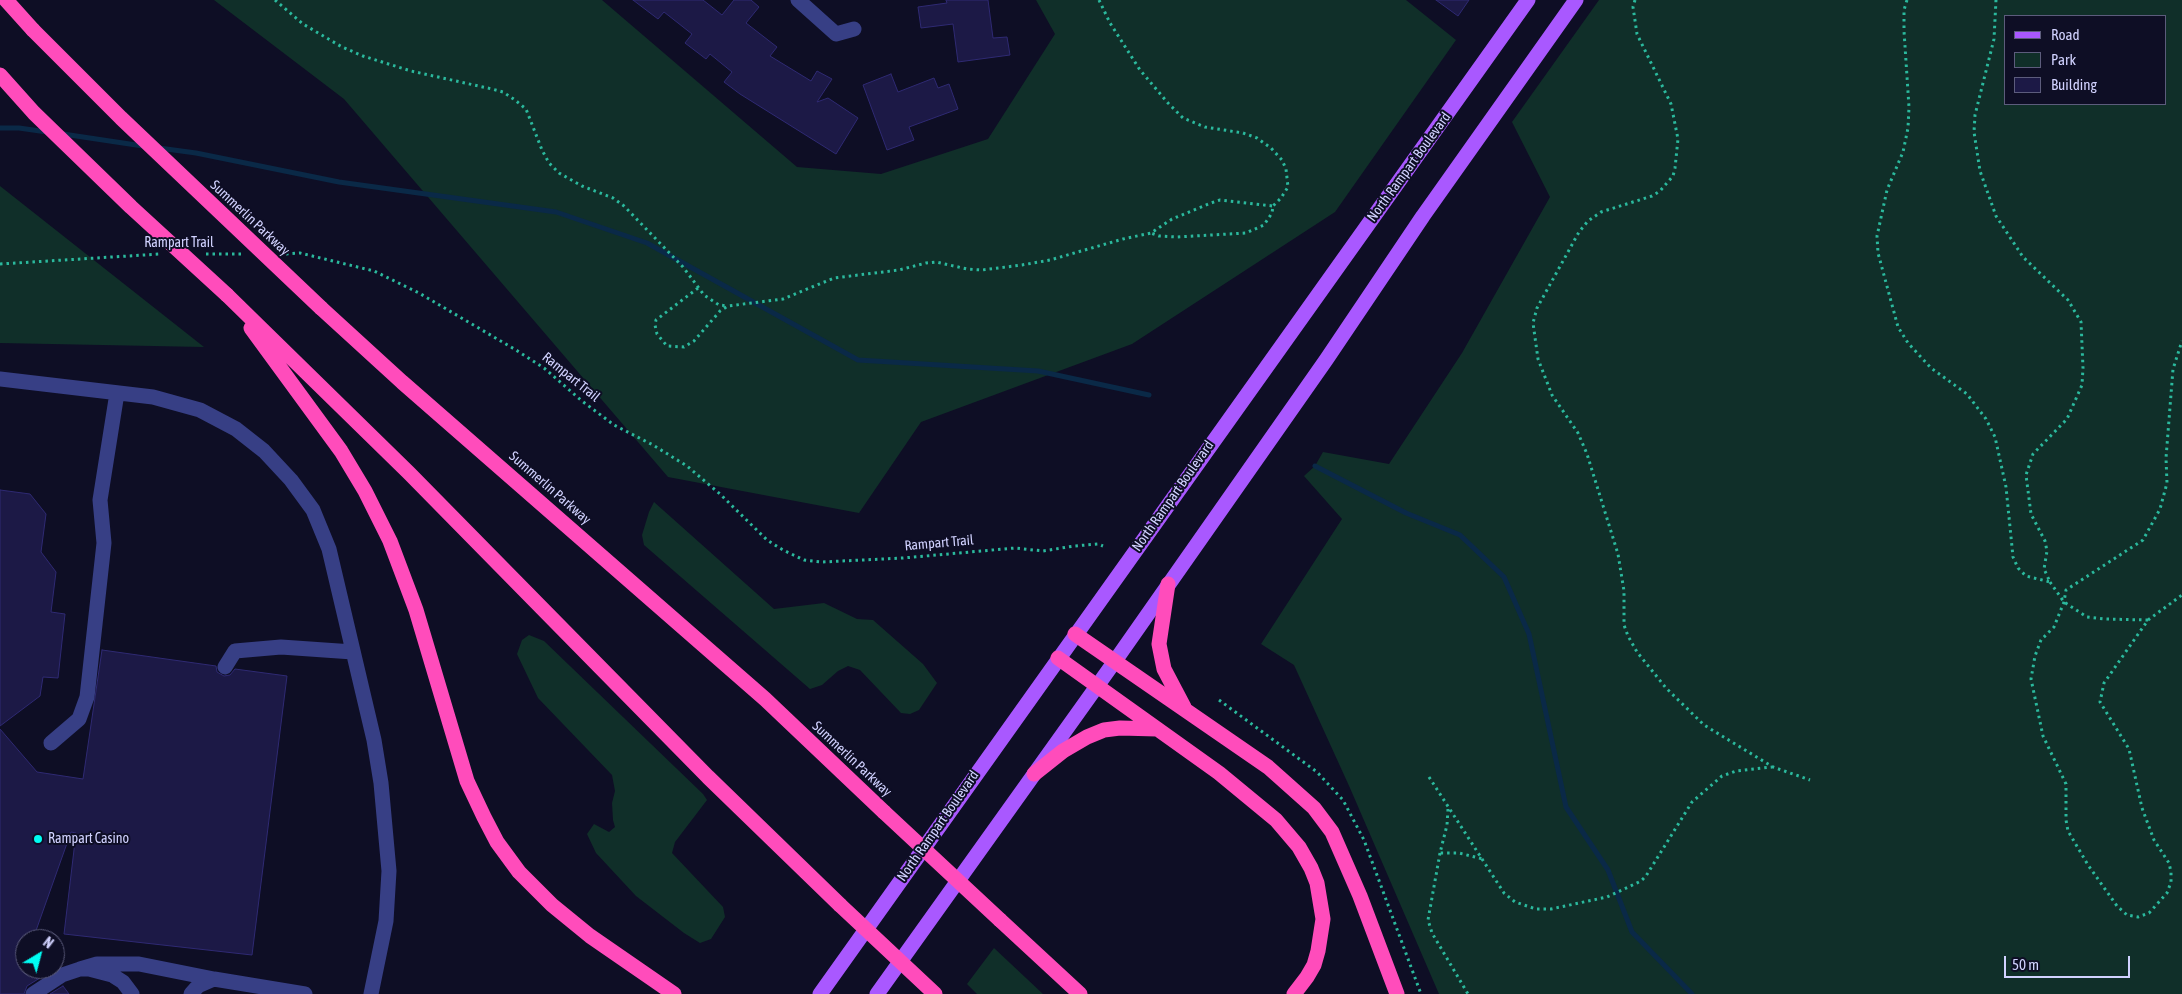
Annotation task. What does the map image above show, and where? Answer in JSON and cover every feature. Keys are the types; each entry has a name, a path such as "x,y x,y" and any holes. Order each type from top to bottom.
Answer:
{"highway":[{"name":"Summerlin Parkway","path":"6,0 33,30 121,118 321,308 402,382 764,698 1080,994"},
{"path":"0,75 34,112 124,200 227,295 409,473 708,777 935,994"},
{"path":"227,295 341,451 365,491 390,541 416,610 467,781 497,842 519,872 552,905 590,936 674,994"},
{"path":"1168,584 1159,644 1164,668 1185,708"},
{"path":"1075,634 1268,767 1314,808 1332,832 1360,896 1397,994"},
{"path":"1058,658 1219,773 1276,820 1299,847 1311,868 1320,899 1323,919 1314,964 1307,978 1294,994"},
{"path":"1034,774 1063,751 1087,737 1104,730 1135,728 1159,730"}],"main road":[{"name":"North Rampart Boulevard","path":"820,994 1528,0"},
{"path":"878,994 1115,661 1326,360 1423,216 1576,0"}],"street":[{"path":"798,0 836,34 854,29"},
{"path":"0,380 153,397 200,410 236,429 264,451 291,480 313,510 329,549 374,740 381,783 389,871 386,921 371,994"},
{"path":"51,743 79,719 87,697 104,543 100,500 117,393"},
{"path":"225,667 236,651 281,646 353,652"},
{"path":"33,994 62,975 97,964 139,964 305,994"},
{"path":"80,969 102,971 112,975 123,982 132,994"},
{"path":"191,994 198,986 214,979"}],"path":[{"path":"275,0 303,24 342,47 363,56 411,71 503,92 515,100 526,109 542,150 549,163 559,173 582,186 613,198 624,206 683,267 698,288 712,301 728,306 783,299 834,278 847,275 870,274 926,263 936,262 967,269 982,270 1050,260 1151,233 1160,225 1192,209 1220,200 1273,206"},
{"path":"1099,0 1110,23 1140,70 1183,118 1205,127 1243,133 1257,138 1271,148 1282,160 1286,169 1288,188 1273,206 1272,213 1264,225 1246,233 1177,237 1159,236 1151,233"},
{"path":"1635,0 1633,7 1637,34 1671,104 1678,139 1676,168 1673,176 1660,191 1652,196 1601,212 1588,221 1579,232 1537,308 1533,323 1538,359 1552,395 1578,433 1587,454 1618,554 1624,591 1624,626 1637,652 1666,688 1704,725 1773,767 1810,780"},
{"path":"1907,0 1904,10 1904,31 1909,107 1908,128 1903,152 1887,190 1877,236 1878,253 1898,326 1908,343 1931,368 1967,394 1986,420 1995,437 2006,487 2013,557 2018,568 2026,576 2050,582"},
{"path":"1996,0 1994,38 1974,115 1974,132 1980,171 1996,216 2023,257 2068,300 2082,322 2082,385 2067,419 2033,454 2026,475 2031,514 2045,541 2047,551 2044,569 2050,582 2064,602 2087,616 2104,619 2148,620"},
{"name":"Rampart Trail","path":"0,264 164,254"},
{"name":"Rampart Trail","path":"203,254 251,254"},
{"name":"Rampart Trail","path":"281,254 300,254 374,271 419,293 544,368 582,401 614,425 653,445 687,466 720,494 767,540 782,550 804,560 831,562 1015,548 1043,551 1074,546 1098,544 1103,546"},
{"path":"698,288 656,320 654,325 657,334 667,346 684,347 694,341 716,315 728,306"},
{"path":"2182,341 2173,369 2166,458 2167,483 2160,509 2143,540 2066,590 2064,602 2054,626 2041,640 2034,656 2032,679 2036,708 2043,736 2066,784 2066,820 2068,831 2088,865 2117,906 2127,915 2138,917 2149,913 2167,893 2171,882 2171,872 2169,863 2154,840 2142,808 2129,749 2100,702 2104,683 2148,620 2182,595"},
{"path":"1429,776 1504,893 1524,907 1551,909 1607,897 1641,881 1692,802 1722,776 1736,771 1773,767"},
{"path":"1448,808 1447,826 1440,853 1428,920 1432,933 1468,994"},
{"path":"1440,853 1458,853 1483,860"}],"green space":[{"path":"214,0 602,0 797,167 881,174 988,139 1055,34 1036,0 1406,0 1456,40 1335,212 1132,344 921,422 859,513 668,477 344,99"},
{"path":"1599,0 2182,0 2182,994 1439,994 1350,788 1294,665 1261,644 1342,519 1304,476 1315,466 1323,452 1389,464 1462,353 1550,197 1512,122"},
{"path":"0,186 204,347 0,343"},
{"path":"654,502 774,609 824,603 857,619 873,620 923,664 937,683 919,710 910,714 901,713 860,670 848,666 838,671 822,685 810,689 644,545 642,535"},
{"path":"529,635 544,641 703,794 707,800 675,842 672,853 723,907 725,917 711,939 700,943 684,933 636,896 596,853 587,834 594,824 609,832 615,827 612,803 615,791 612,775 538,698 517,654 522,640"},
{"path":"994,948 1043,994 977,994 967,984"}],"building":[{"path":"633,0 703,0 722,15 734,0 751,0 759,7 746,23 777,47 770,56 811,81 817,71 832,79 817,102 828,98 858,118 836,154 724,82 732,72 710,54 706,59 685,43 692,34 664,12 658,19"},
{"path":"946,0 988,0 993,38 1007,37 1010,55 958,62 953,24 921,28 918,7 947,3"},
{"path":"1436,0 1469,0 1458,16"},
{"path":"891,74 898,92 934,78 938,88 949,84 958,109 909,127 914,140 887,150 863,85"},
{"path":"0,490 30,494 46,514 41,552 56,572 51,612 65,614 58,678 43,677 40,696 0,726"},
{"path":"102,650 216,666 217,672 224,676 230,675 235,669 287,676 252,955 65,934 76,833 71,832 37,929 15,929 15,979 38,979 27,986 24,994 0,994 0,729 37,772 83,779"},
{"path":"63,986 69,994 50,994"}],"waterway":[{"path":"0,128 19,128 47,132"},
{"path":"63,134 143,146"},
{"path":"159,148 196,153 339,182 556,212 647,243 858,360 1038,371 1149,395"},
{"path":"1315,466 1406,513 1460,535 1504,577 1529,634 1566,807 1608,870 1632,932 1692,994"}],"place":[{"name":"Rampart Casino","path":"38,839"}]}
